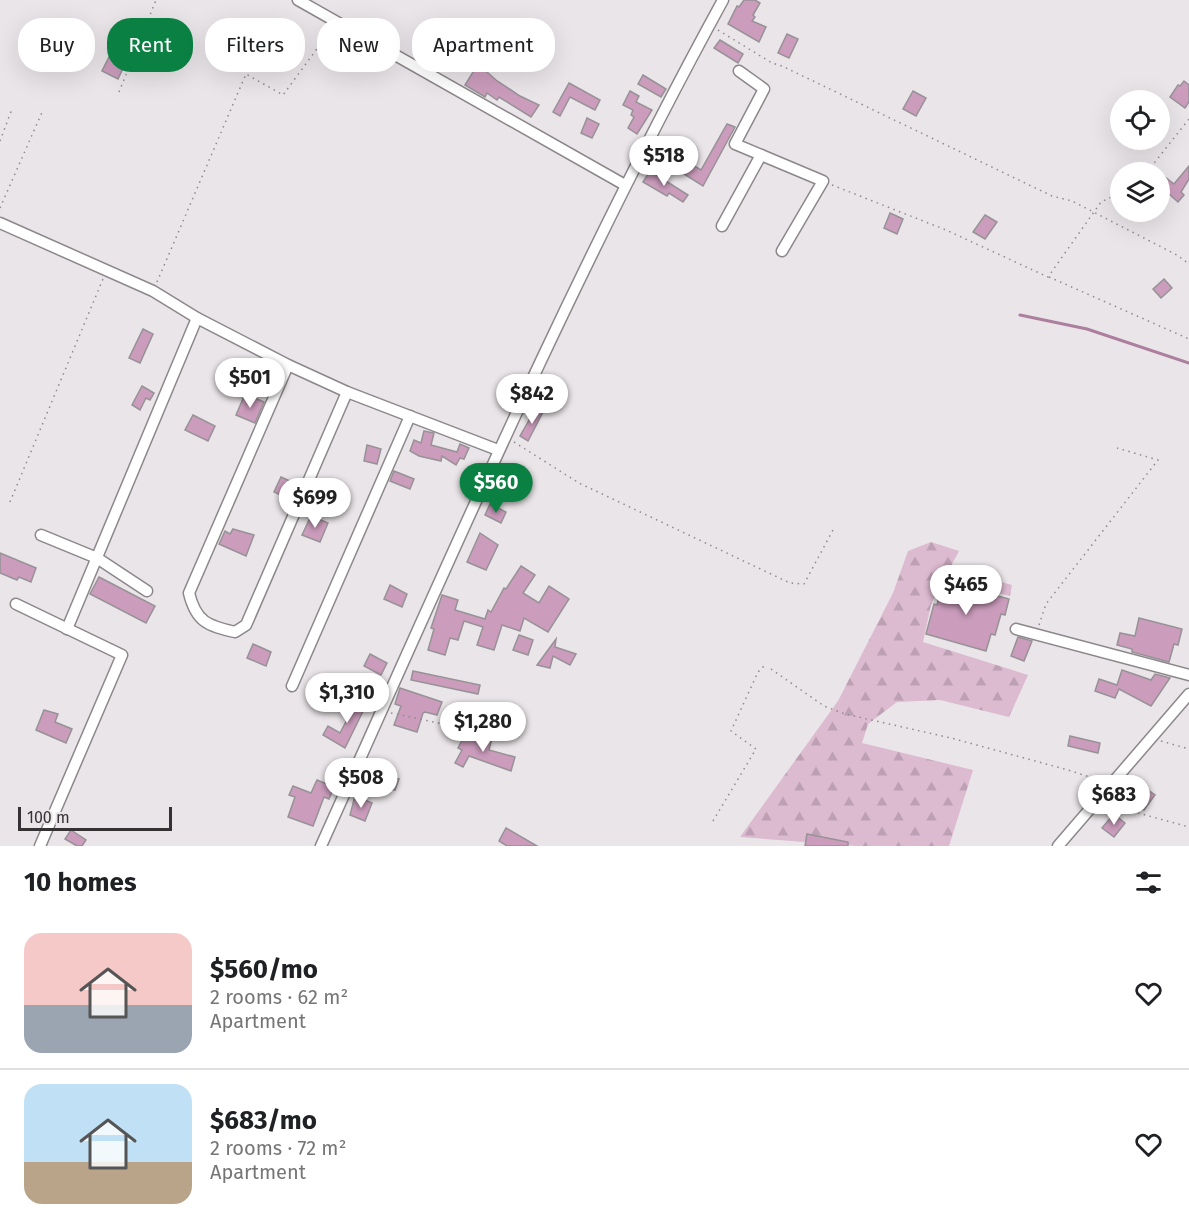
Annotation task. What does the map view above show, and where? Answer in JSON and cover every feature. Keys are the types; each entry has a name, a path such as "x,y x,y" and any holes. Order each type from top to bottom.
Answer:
{"street":[{"path":"298,0 312,3 334,18"},
{"path":"321,846 498,450 626,185 723,0"},
{"path":"400,56 626,185"},
{"path":"739,71 764,89 735,144 823,181 782,251"},
{"path":"722,226 761,154"},
{"path":"0,223 153,291 197,318 288,365 347,392 498,450"},
{"path":"68,629 197,318"},
{"path":"288,365 189,593 193,610 207,624 235,632 246,626 347,392"},
{"path":"292,686 410,416"},
{"path":"41,535 97,558 147,591"},
{"path":"16,604 122,655 40,846"},
{"path":"1016,629 1189,675"},
{"path":"1059,846 1188,698"}],"path":[{"path":"119,92 156,0"},
{"path":"710,25 772,63 1052,196 1072,201 1177,255 1189,264"},
{"path":"153,291 246,74 283,95 317,49"},
{"path":"0,141 12,109"},
{"path":"0,208 43,110"},
{"path":"1155,162 1189,118"},
{"path":"823,181 946,230 1189,339"},
{"path":"1048,277 1093,212 1101,202 1110,198"},
{"path":"10,502 106,270"},
{"path":"234,396 257,349"},
{"path":"505,437 579,483 790,583 804,584 832,530"},
{"path":"1036,634 1046,604 1158,460 1117,448"},
{"path":"713,821 756,749 732,731 758,672 765,665"},
{"path":"771,669 824,706 845,714 951,738 1112,784"},
{"path":"381,711 476,730"},
{"path":"1152,738 1189,749"},
{"path":"1097,801 1189,827"}],"green space":[{"path":"931,542 959,551 950,568 1012,585 1010,596 942,580 931,605 923,642 1028,675 1009,717 940,700 897,702 868,724 862,743 973,770 949,846 857,846 740,837 838,701 893,593 908,551"}],"building":[{"path":"744,0 755,0 760,3 752,21 766,27 759,42 728,24 737,6 739,7"},
{"path":"787,34 798,39 789,58 778,53"},
{"path":"720,40 743,54 738,63 714,48"},
{"path":"107,61 107,72 121,72 118,79 102,71"},
{"path":"473,72 487,72 520,96 539,105 531,117 499,97 497,100 487,93 485,97 465,85"},
{"path":"643,75 666,89 661,97 638,84"},
{"path":"1184,81 1189,85 1189,102 1185,108 1170,97 1178,85 1180,86"},
{"path":"569,83 600,100 595,110 570,97 560,116 553,112"},
{"path":"630,91 639,96 636,102 652,110 637,134 628,128 634,117 631,115 633,110 623,105"},
{"path":"913,91 926,98 916,116 903,109"},
{"path":"587,118 599,124 592,138 581,133"},
{"path":"727,124 735,127 703,186 684,174 691,164 701,170"},
{"path":"1189,166 1189,179 1181,192 1184,195 1178,202 1170,195 1170,181 1174,184"},
{"path":"650,171 688,195 683,202 643,182"},
{"path":"890,213 903,219 897,234 884,228"},
{"path":"985,215 997,222 985,239 973,232"},
{"path":"1164,279 1172,288 1161,298 1153,289"},
{"path":"143,329 153,334 140,363 129,358"},
{"path":"142,386 154,393 150,400 146,398 140,410 132,405"},
{"path":"245,394 264,402 255,423 236,415"},
{"path":"536,408 543,412 528,441 520,436"},
{"path":"193,415 215,426 208,441 185,430"},
{"path":"424,431 434,433 431,445 457,452 460,444 469,448 464,459 460,458 456,465 442,456 441,461 419,456 410,451 414,440 421,443"},
{"path":"367,445 381,449 377,464 364,461"},
{"path":"394,471 414,479 410,489 390,481"},
{"path":"281,477 298,485 292,501 274,492"},
{"path":"490,504 506,512 501,523 485,515"},
{"path":"311,516 328,523 320,542 302,535"},
{"path":"233,529 254,535 246,556 219,544 225,531 230,534"},
{"path":"480,533 498,545 486,570 467,562"},
{"path":"0,553 36,568 31,582 19,577 17,580 0,573"},
{"path":"521,566 535,575 523,593 539,603 549,586 569,599 548,632 524,618 520,631 502,625 494,650 477,645 483,627 464,621 458,640 450,638 445,655 428,650 434,629 431,628 442,595 458,600 455,610 485,619 488,610 491,612 504,588 506,589"},
{"path":"99,577 155,606 146,623 90,594"},
{"path":"943,581 1009,599 1005,615 1001,614 995,635 991,634 986,651 926,634"},
{"path":"390,585 407,594 402,607 384,599"},
{"path":"1139,618 1182,629 1178,645 1174,644 1169,662 1132,652 1132,649 1117,645 1120,633 1135,636"},
{"path":"519,635 533,640 528,655 513,650"},
{"path":"1018,637 1032,641 1024,661 1011,656"},
{"path":"556,639 555,647 576,654 570,665 553,656 550,668 537,665"},
{"path":"253,644 271,652 266,666 247,658"},
{"path":"370,654 387,663 381,675 364,666"},
{"path":"1122,670 1151,680 1155,674 1170,678 1151,706 1119,689 1115,698 1095,691 1099,679 1117,685"},
{"path":"413,671 480,685 478,694 411,680"},
{"path":"400,688 442,702 437,715 423,713 417,732 394,725 401,706 395,704"},
{"path":"355,697 367,703 345,748 323,735 328,726 340,733 352,710 349,709"},
{"path":"44,710 58,714 55,722 72,729 66,743 36,730"},
{"path":"466,733 479,740 480,735 492,738 489,750 515,757 511,771 469,756 463,767 455,763 462,750 458,748"},
{"path":"1070,736 1100,743 1098,753 1068,746"},
{"path":"373,759 389,763 386,775 399,779 395,790 374,785 379,770 371,768"},
{"path":"317,780 334,787 329,799 324,797 313,826 288,817 295,797 289,795 293,786 311,793"},
{"path":"1138,783 1155,795 1144,810 1127,797"},
{"path":"355,796 372,803 365,821 350,815"},
{"path":"1114,814 1125,823 1114,837 1102,828"},
{"path":"506,828 537,846 507,846 499,841"},
{"path":"71,830 86,840 82,846 77,846 65,839"},
{"path":"807,834 848,842 848,846 805,846"}],"waterway":[{"path":"1020,315 1087,329 1189,363"}]}
